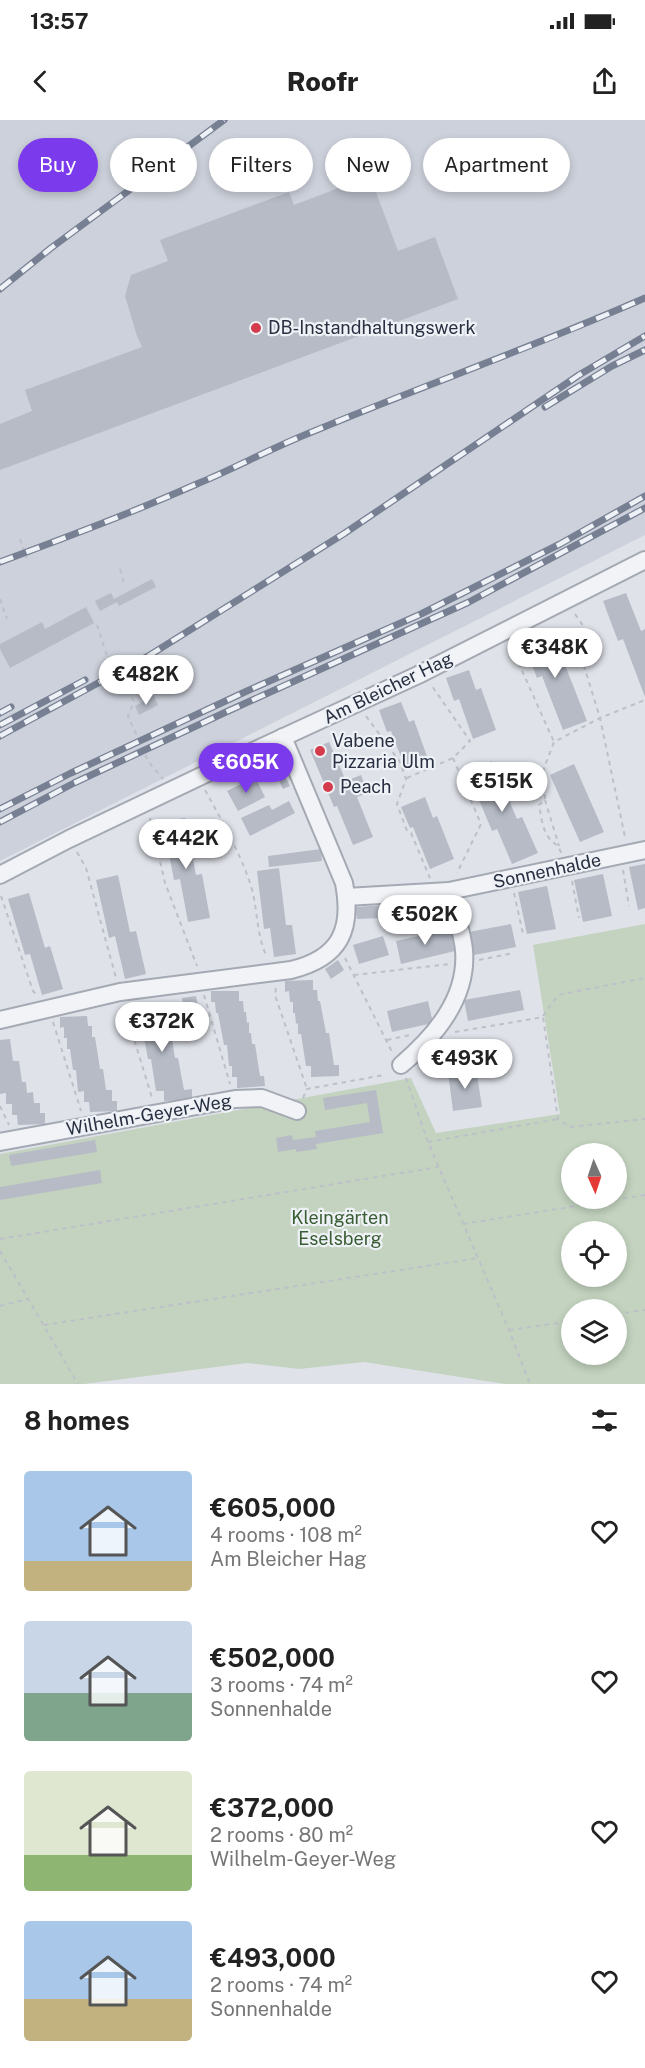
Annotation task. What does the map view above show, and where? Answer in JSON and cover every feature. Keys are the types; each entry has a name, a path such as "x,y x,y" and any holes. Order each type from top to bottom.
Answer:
{"street":[{"name":"Am Bleicher Hag","path":"0,875 69,839 408,680 645,560"},
{"path":"0,1020 120,992 276,973 307,966 330,953 338,943 345,925 344,883 283,737"},
{"name":"Sonnenhalde","path":"346,897 442,891 645,850"},
{"path":"401,1065 431,1036 449,1014 456,998 464,962 462,940 442,891"},
{"name":"Wilhelm-Geyer-Weg","path":"0,1142 235,1099 262,1098 297,1111"}],"path":[{"path":"20,539 27,558"},
{"path":"120,569 124,583"},
{"path":"0,599 7,619"},
{"path":"573,611 582,624 580,653 600,718 624,855 629,906"},
{"path":"97,625 107,656 135,702 128,716 148,761 172,790"},
{"path":"507,637 554,742"},
{"path":"406,778 453,758 470,741 431,685"},
{"path":"579,918 545,800 544,768 554,742 600,718 645,700"},
{"path":"363,711 400,762 406,778 397,804 407,831 411,833 442,891"},
{"path":"442,891 481,824 453,758"},
{"path":"204,788 231,837 251,887 261,946 276,973"},
{"path":"545,800 539,805 542,820 548,837 560,847"},
{"path":"149,815 165,883 196,961"},
{"path":"69,839 86,868 115,972"},
{"path":"510,878 523,934"},
{"path":"1,896 33,991"},
{"path":"354,975 464,962 513,953"},
{"path":"351,970 389,1049 401,1065 438,1167 530,1384"},
{"path":"645,978 558,996 543,1017 558,1119 569,1127 645,1119"},
{"path":"276,995 308,1089 297,1111"},
{"path":"205,1002 231,1087"},
{"path":"48,1008 81,1109"},
{"path":"431,1036 543,1017"},
{"path":"128,1020 152,1098"},
{"path":"308,1089 384,1075"},
{"path":"0,1106 6,1119"},
{"path":"428,1142 558,1119"},
{"path":"0,1239 438,1167"},
{"path":"463,1224 645,1196"},
{"path":"0,1251 78,1384"},
{"path":"44,1325 478,1258"},
{"path":"0,1305 27,1299"},
{"path":"627,1312 645,1310"},
{"path":"509,1330 561,1323"}],"shaded area":[{"path":"0,120 645,120 645,535 0,861"}],"green space":[{"name":"Kleingärten Eselsberg","path":"645,924 645,1384 505,1384 364,1362 299,1369 247,1363 84,1384 0,1384 0,1154 411,1078 436,1133 560,1114 533,945"}],"building":[{"name":"DB-Instandhaltungswerk","path":"289,192 294,205 328,192 376,192 398,251 435,237 458,299 0,470 0,424 32,411 25,390 142,347 125,296 131,275 168,261 160,240"},
{"path":"152,579 156,587 119,606 117,602 100,611 95,601 111,593 114,599"},
{"path":"626,593 641,631 645,629 645,697 623,639 618,641 603,601"},
{"path":"86,607 94,623 10,668 0,649 0,644 42,622 45,629"},
{"path":"546,629 560,667 565,665 587,721 563,730 542,676 537,678 522,638"},
{"path":"469,670 476,690 481,688 496,730 473,739 459,699 454,701 446,678"},
{"path":"154,696 158,705 139,715 135,706"},
{"path":"401,702 409,722 414,720 429,762 406,770 391,731 387,732 379,710"},
{"path":"329,742 346,781 361,775 368,793 357,797 373,837 353,845 310,750"},
{"path":"492,761 517,819 522,817 538,853 512,864 497,829 492,831 467,771"},
{"path":"574,764 604,832 580,842 550,775"},
{"path":"284,774 290,786 283,789 277,777"},
{"path":"255,777 265,797 238,811 227,791"},
{"path":"425,797 433,818 437,816 454,859 430,869 413,827 410,828 401,807"},
{"path":"289,801 295,813 250,836 241,818 269,805 272,810"},
{"path":"185,818 196,875 202,874 210,918 188,922 180,879 174,880 163,822"},
{"path":"321,849 322,861 269,867 268,856"},
{"path":"645,864 645,908 638,910 629,867"},
{"path":"279,868 286,925 292,925 296,954 274,957 270,928 264,929 257,871"},
{"path":"603,874 612,916 583,922 574,880"},
{"path":"118,875 130,932 136,931 146,974 125,979 115,936 109,938 96,880"},
{"path":"547,886 556,929 527,934 518,892"},
{"path":"29,893 45,948 50,946 63,989 42,995 30,954 25,955 8,899"},
{"path":"404,904 406,917 357,919 355,907"},
{"path":"511,924 516,947 474,955 469,932"},
{"path":"450,929 455,951 401,964 396,941"},
{"path":"383,936 389,955 359,964 353,945"},
{"path":"338,960 344,970 331,979 325,969"},
{"path":"313,980 313,990 317,990 326,1033 329,1033 334,1065 339,1065 339,1076 311,1077 311,1066 306,1066 301,1034 298,1034 293,1002 290,1002 289,991 285,992 285,981"},
{"path":"520,990 524,1010 468,1021 464,1000"},
{"path":"211,991 239,991 239,1001 243,1001 252,1044 255,1044 260,1076 264,1076 265,1086 237,1088 237,1077 232,1077 232,1066 229,1066 227,1045 224,1045 215,1002 211,1002"},
{"path":"196,996 199,1012 185,1015 182,998"},
{"path":"428,1001 433,1023 392,1032 387,1011"},
{"path":"162,1005 163,1015 167,1015 167,1026 170,1026 175,1058 178,1058 184,1090 192,1089 192,1100 164,1101 164,1091 156,1091 151,1059 148,1059 139,1016 135,1016 135,1006"},
{"path":"87,1016 88,1026 92,1026 92,1037 95,1037 106,1090 112,1090 112,1101 117,1101 117,1111 90,1112 89,1102 84,1102 84,1091 78,1092 76,1070 73,1070 70,1049 67,1049 64,1027 60,1028 60,1017"},
{"path":"10,1039 13,1061 19,1061 22,1082 26,1082 27,1093 33,1092 34,1103 40,1103 40,1113 45,1113 45,1124 18,1125 17,1115 12,1115 12,1104 6,1104 6,1093 0,1094 0,1040"},
{"path":"476,1068 482,1107 453,1111 448,1072"},
{"path":"376,1090 383,1133 316,1144 317,1149 278,1152 276,1138 292,1135 293,1140 316,1137 315,1131 370,1122 367,1103 325,1110 323,1098"},
{"path":"95,1140 97,1152 11,1166 9,1155"},
{"path":"100,1170 102,1183 0,1200 0,1187"}],"railway":[{"path":"0,289 51,248 224,120"},
{"path":"0,562 150,504 307,434 645,298"},
{"path":"0,736 150,655 345,533 579,375 645,336"},
{"path":"545,407 612,366 645,350"},
{"path":"0,809 71,773 247,691 421,614 560,544 645,496"},
{"path":"0,822 74,783 469,602 645,508"},
{"path":"0,725 85,680"},
{"path":"0,713 11,707"}],"place":[{"name":"DB-Instandhaltungswerk","path":"256,328"},
{"name":"Vabene Pizzaria Ulm","path":"320,751"},
{"name":"Peach","path":"328,787"}]}
